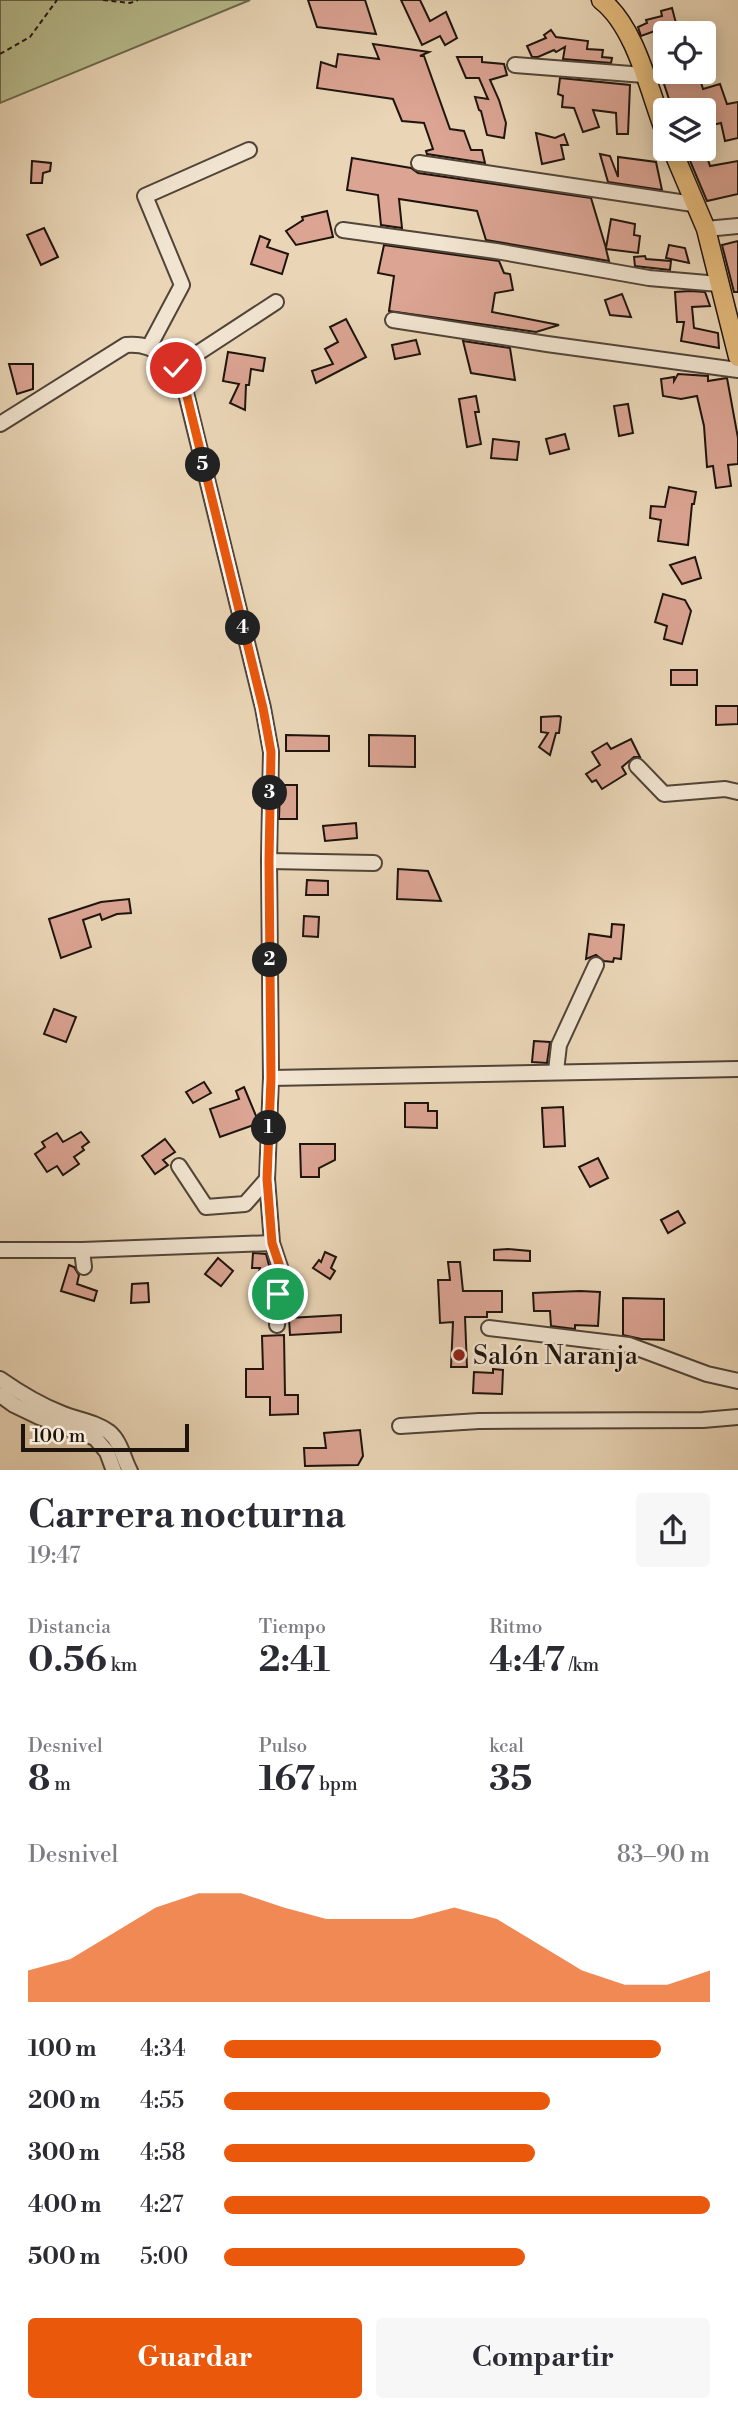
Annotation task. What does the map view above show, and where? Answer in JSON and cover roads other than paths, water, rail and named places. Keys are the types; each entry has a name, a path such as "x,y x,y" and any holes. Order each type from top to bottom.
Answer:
{"main road":[{"path":"601,0 624,26 653,99"},
{"path":"677,161 706,229 719,284 732,313 738,356"}],"street":[{"path":"515,65 644,75"},
{"path":"149,347 182,285 145,196 249,150"},
{"path":"419,163 693,204"},
{"path":"706,229 738,226"},
{"path":"343,230 496,250 649,278 719,284"},
{"path":"176,368 276,302"},
{"path":"393,320 738,370"},
{"path":"0,425 126,345 140,344 149,347 176,368 185,388 271,752 271,1078 267,1179 272,1243 281,1270 277,1325"},
{"path":"636,766 664,794 726,789 738,792"},
{"path":"269,861 373,863"},
{"path":"556,1071 559,1045 596,965"},
{"path":"271,1078 738,1069"},
{"path":"179,1166 206,1208 246,1204 267,1179"},
{"path":"0,1250 82,1250 272,1243"},
{"path":"82,1250 84,1267"},
{"path":"489,1328 629,1345 707,1374 738,1381"},
{"path":"0,1379 20,1393 52,1409 99,1426 106,1439 114,1470"},
{"path":"0,1395 14,1405 119,1446 130,1470"},
{"path":"400,1426 479,1421 703,1420 738,1417"}],"place":[{"name":"Salón Naranja","path":"459,1355"}]}
